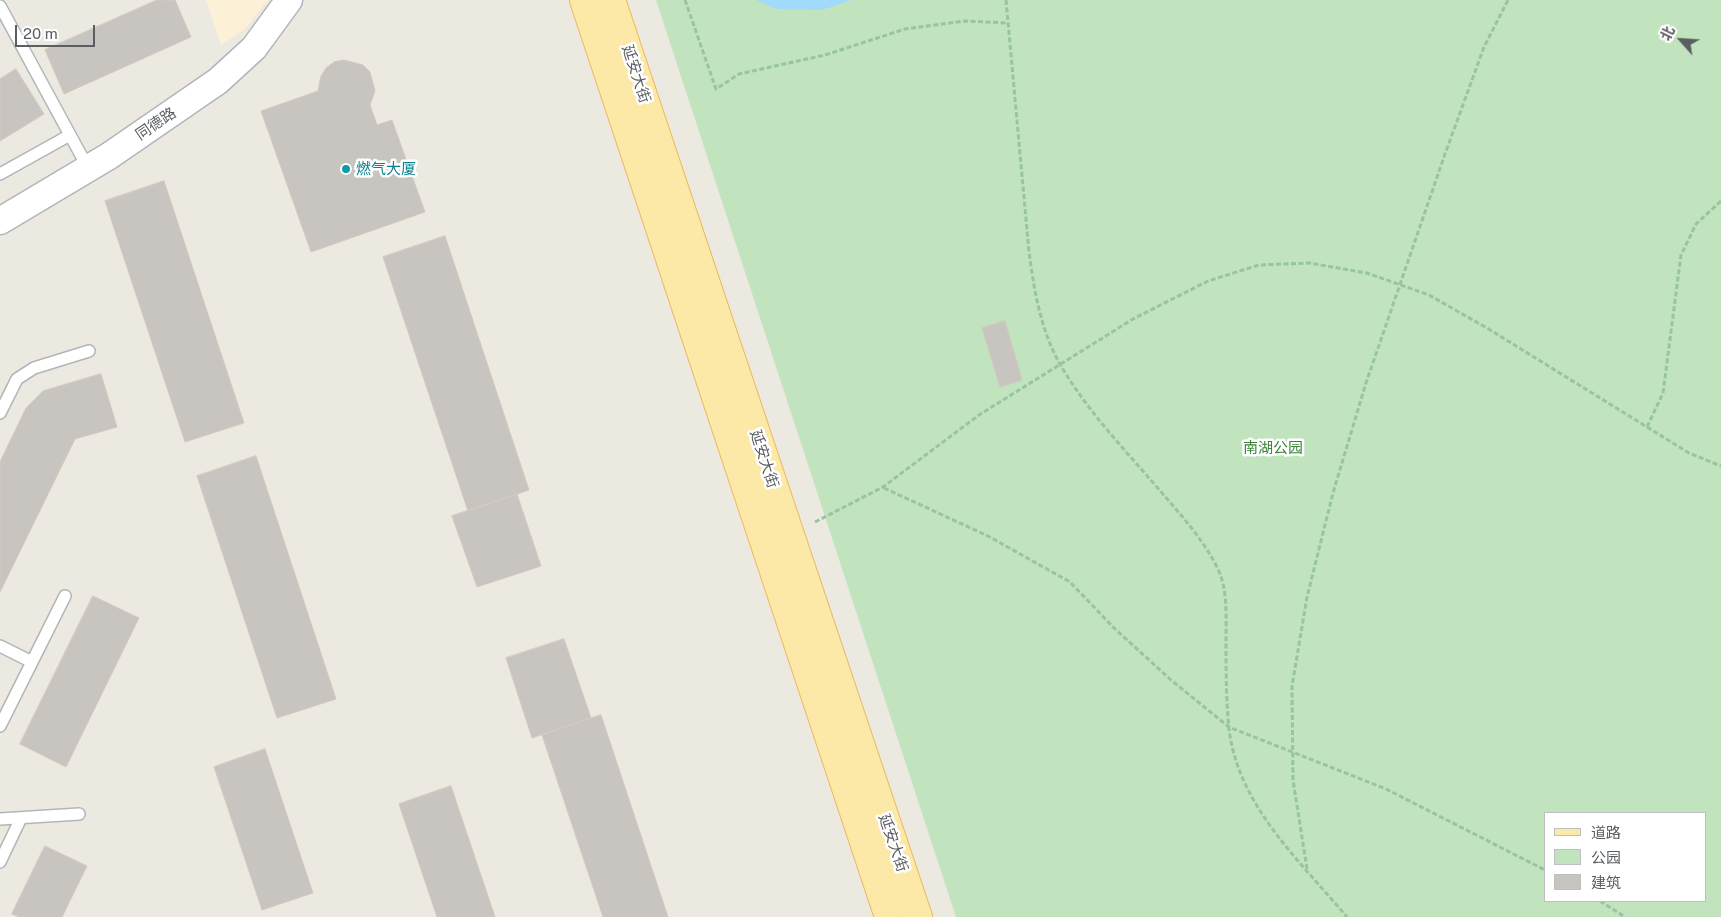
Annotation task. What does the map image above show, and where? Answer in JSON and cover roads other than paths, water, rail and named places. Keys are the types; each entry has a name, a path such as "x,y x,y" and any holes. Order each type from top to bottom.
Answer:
{"main road":[{"name":"延安大街","path":"584,0 889,917"},
{"name":"延安大街","path":"611,0 918,917"}],"street":[{"name":"同德路","path":"0,220 88,168 218,82 254,48 289,0"}],"lane":[{"path":"11,0 0,6 88,168"},
{"path":"0,174 70,134"},
{"path":"0,413 17,379 34,368 89,351"},
{"path":"0,726 65,596"},
{"path":"0,646 32,662"},
{"path":"0,819 80,814"},
{"path":"0,862 21,818"}],"water":[{"path":"756,0 851,0 822,10 777,9"}],"place":[{"name":"燃气大厦","path":"346,169"}],"park label":[{"name":"南湖公园","path":"1273,448"}]}
